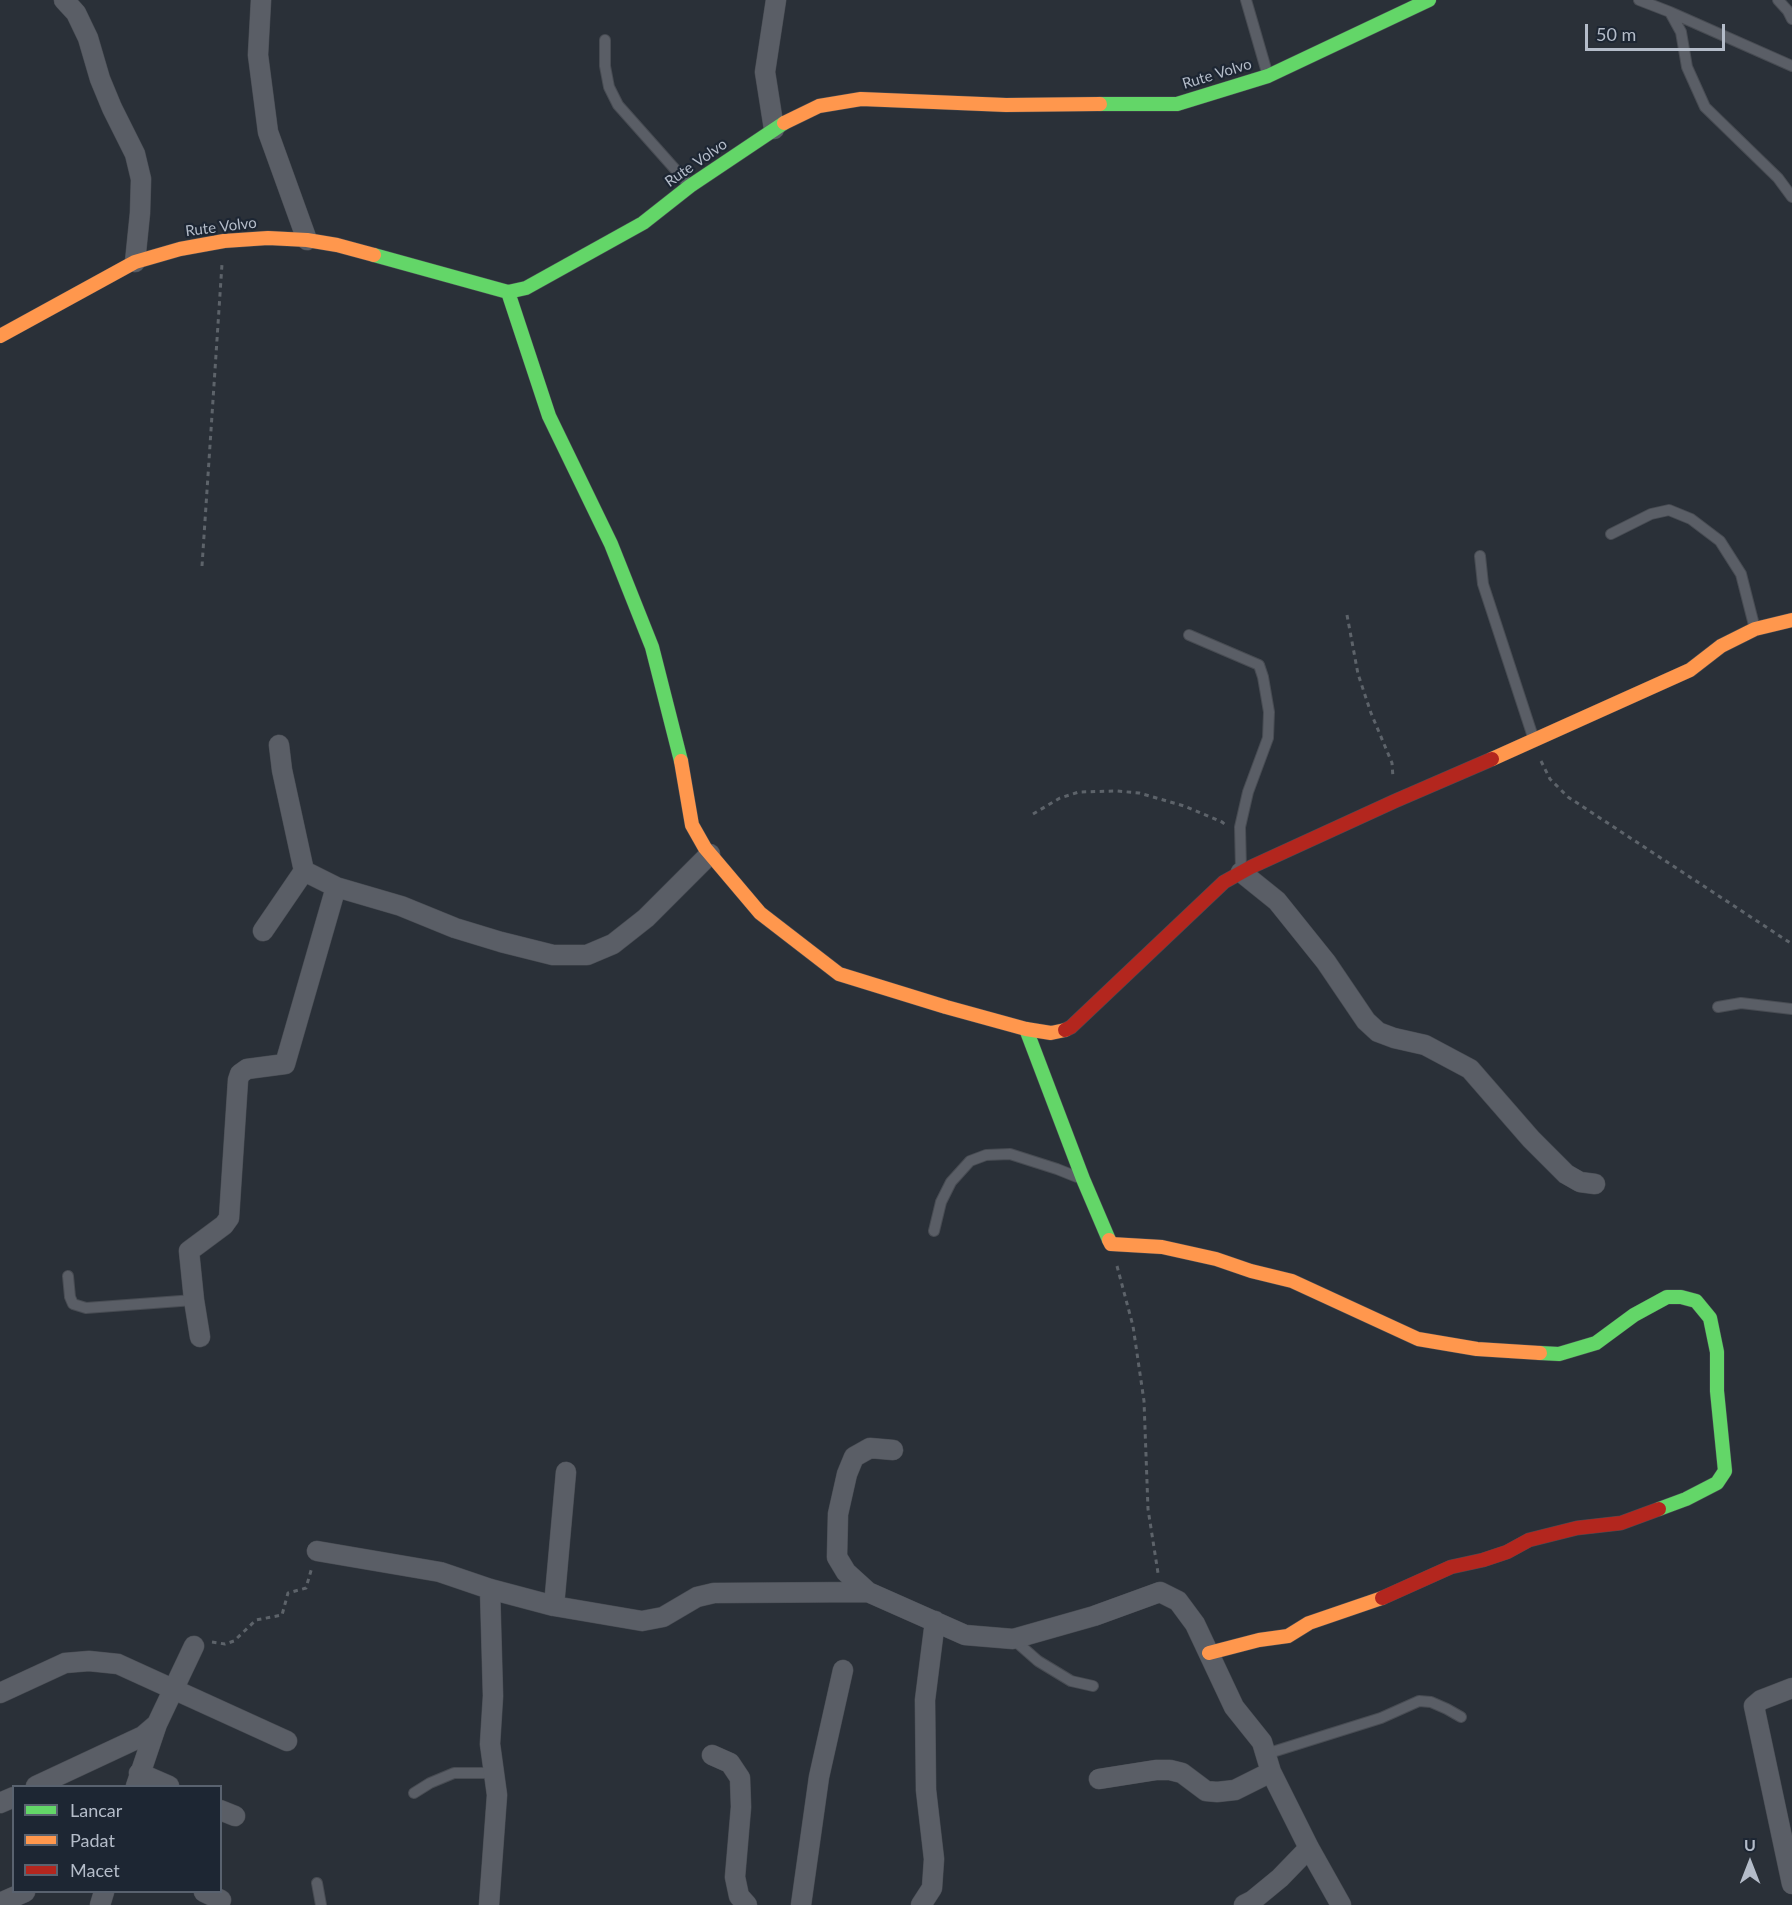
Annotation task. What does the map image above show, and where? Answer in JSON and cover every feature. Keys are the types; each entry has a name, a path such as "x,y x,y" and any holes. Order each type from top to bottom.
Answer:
{"street":[{"path":"64,0 76,13 88,38 100,79 135,154 141,179 135,262"},
{"path":"261,0 258,55 268,132 307,240"},
{"path":"774,129 765,72 776,0"},
{"name":"Rute Volvo","path":"0,336 135,262 180,249 224,241 268,238 307,240 337,245 508,292 526,288 643,223 690,186 774,129 819,106 861,99 1006,105 1177,104 1268,76 1429,0"},
{"path":"508,292 549,416 611,544 652,647 678,746 693,825 710,854 760,913 839,974 1026,1029 1051,1033 1062,1032 1071,1027 1224,882 1241,872 1690,670 1721,646 1755,629 1792,620"},
{"path":"263,931 304,872 282,770 279,745"},
{"path":"304,872 336,887 401,906 455,928 501,942 553,955 587,955 613,944 646,918 710,854"},
{"path":"1241,872 1277,901 1326,962 1366,1021 1378,1032 1425,1045 1470,1069 1531,1139 1566,1174 1580,1182 1595,1184"},
{"path":"200,1337 189,1251 224,1225 229,1218 238,1080 240,1074 247,1069 285,1064 336,887"},
{"path":"1026,1029 1083,1179 1111,1244 1162,1247 1216,1259 1292,1281 1418,1339 1477,1349 1559,1354 1596,1343 1634,1315 1667,1297 1681,1297 1696,1301 1710,1318 1717,1352 1717,1391 1725,1471 1717,1483 1686,1499 1620,1522 1577,1528 1529,1540 1507,1552 1483,1560 1451,1566 1374,1602 1309,1623 1288,1636 1259,1640 1209,1653"},
{"path":"893,1450 870,1448 854,1457 847,1474 838,1514 837,1557 846,1572 868,1592 964,1635 1013,1639 1094,1616 1160,1592 1178,1601 1195,1624 1234,1707 1262,1742 1269,1763 1309,1848 1341,1905"},
{"path":"554,1606 566,1472"},
{"path":"317,1551 440,1572 490,1589 554,1606 642,1621 663,1617 697,1598 714,1593 868,1592"},
{"path":"489,1905 497,1795 490,1744 493,1696 490,1589"},
{"path":"921,1905 932,1887 934,1859 926,1790 925,1700 934,1621"},
{"path":"164,1785 137,1780 157,1724 194,1646"},
{"path":"0,1693 66,1664 89,1661 118,1664 287,1741"},
{"path":"801,1905 819,1777 843,1670"},
{"path":"1792,1688 1761,1700 1754,1706 1792,1884"},
{"path":"38,1785 143,1736 157,1724"},
{"path":"712,1755 730,1763 740,1778 741,1807 735,1877 739,1896 747,1905"},
{"path":"1099,1779 1170,1770 1182,1773 1206,1791 1218,1792 1235,1790 1269,1763"},
{"path":"1244,1905 1280,1878 1309,1848"},
{"path":"0,1903 23,1893"}],"lane":[{"path":"1246,0 1268,76"},
{"path":"1639,0 1792,66"},
{"path":"1778,0 1792,19"},
{"path":"1670,12 1681,32 1687,67 1705,107 1778,178 1792,197"},
{"path":"605,40 605,66 609,87 618,105 690,186"},
{"path":"1611,534 1651,514 1669,510 1691,519 1720,541 1741,574 1755,629"},
{"path":"1480,556 1483,584 1534,741"},
{"path":"1189,635 1259,665 1263,678 1269,712 1268,738 1248,792 1240,826 1241,872"},
{"path":"1718,1006 1741,1003 1792,1009"},
{"path":"934,1231 941,1202 951,1182 970,1161 986,1155 1010,1154 1083,1179"},
{"path":"68,1276 73,1304 86,1308 194,1300"},
{"path":"1013,1639 1038,1661 1071,1681 1093,1686"},
{"path":"1269,1763 1419,1701 1431,1702 1461,1717"},
{"path":"414,1793 429,1783 454,1773 494,1773"},
{"path":"317,1883 321,1905"}],"path":[{"path":"202,566 224,241"},
{"path":"1347,615 1359,674 1368,704 1392,763 1395,801"},
{"path":"1534,741 1550,779 1568,797 1792,944"},
{"path":"1033,814 1060,798 1079,792 1139,793 1206,815 1222,822 1240,837"},
{"path":"1111,1244 1133,1326 1144,1401 1148,1509 1160,1592"},
{"path":"194,1646 204,1640 225,1644 234,1641 256,1620 282,1615 288,1593 306,1588 317,1551"}],"traffic: fast":[{"path":"1100,104 1177,104 1268,76 1429,0"},
{"path":"374,255 508,292 526,288 643,223 690,186 784,123"},
{"path":"508,292 549,416 611,544 652,647 681,761"},
{"path":"1026,1029 1083,1179 1109,1240"},
{"path":"1540,1353 1559,1354 1596,1343 1634,1315 1667,1297 1681,1297 1696,1301 1710,1318 1717,1352 1717,1391 1725,1471 1717,1483 1686,1499 1659,1509"}],"traffic: slow":[{"path":"784,123 819,106 861,99 1006,105 1100,104"},
{"path":"0,336 135,262 180,249 224,241 268,238 307,240 374,255"},
{"path":"1492,759 1690,670 1721,646 1755,629 1792,620"},
{"path":"681,761 692,825 705,848 760,913 839,974 1026,1029 1051,1033 1065,1030"},
{"path":"1109,1240 1111,1244 1162,1247 1216,1259 1292,1281 1418,1339 1477,1349 1540,1353"},
{"path":"1209,1653 1259,1640 1288,1636 1309,1623 1382,1598"}],"traffic: jam":[{"path":"1065,1030 1071,1027 1224,882 1251,867 1492,759"},
{"path":"1382,1598 1451,1567 1507,1552 1529,1540 1577,1528 1621,1523 1659,1509"}]}
